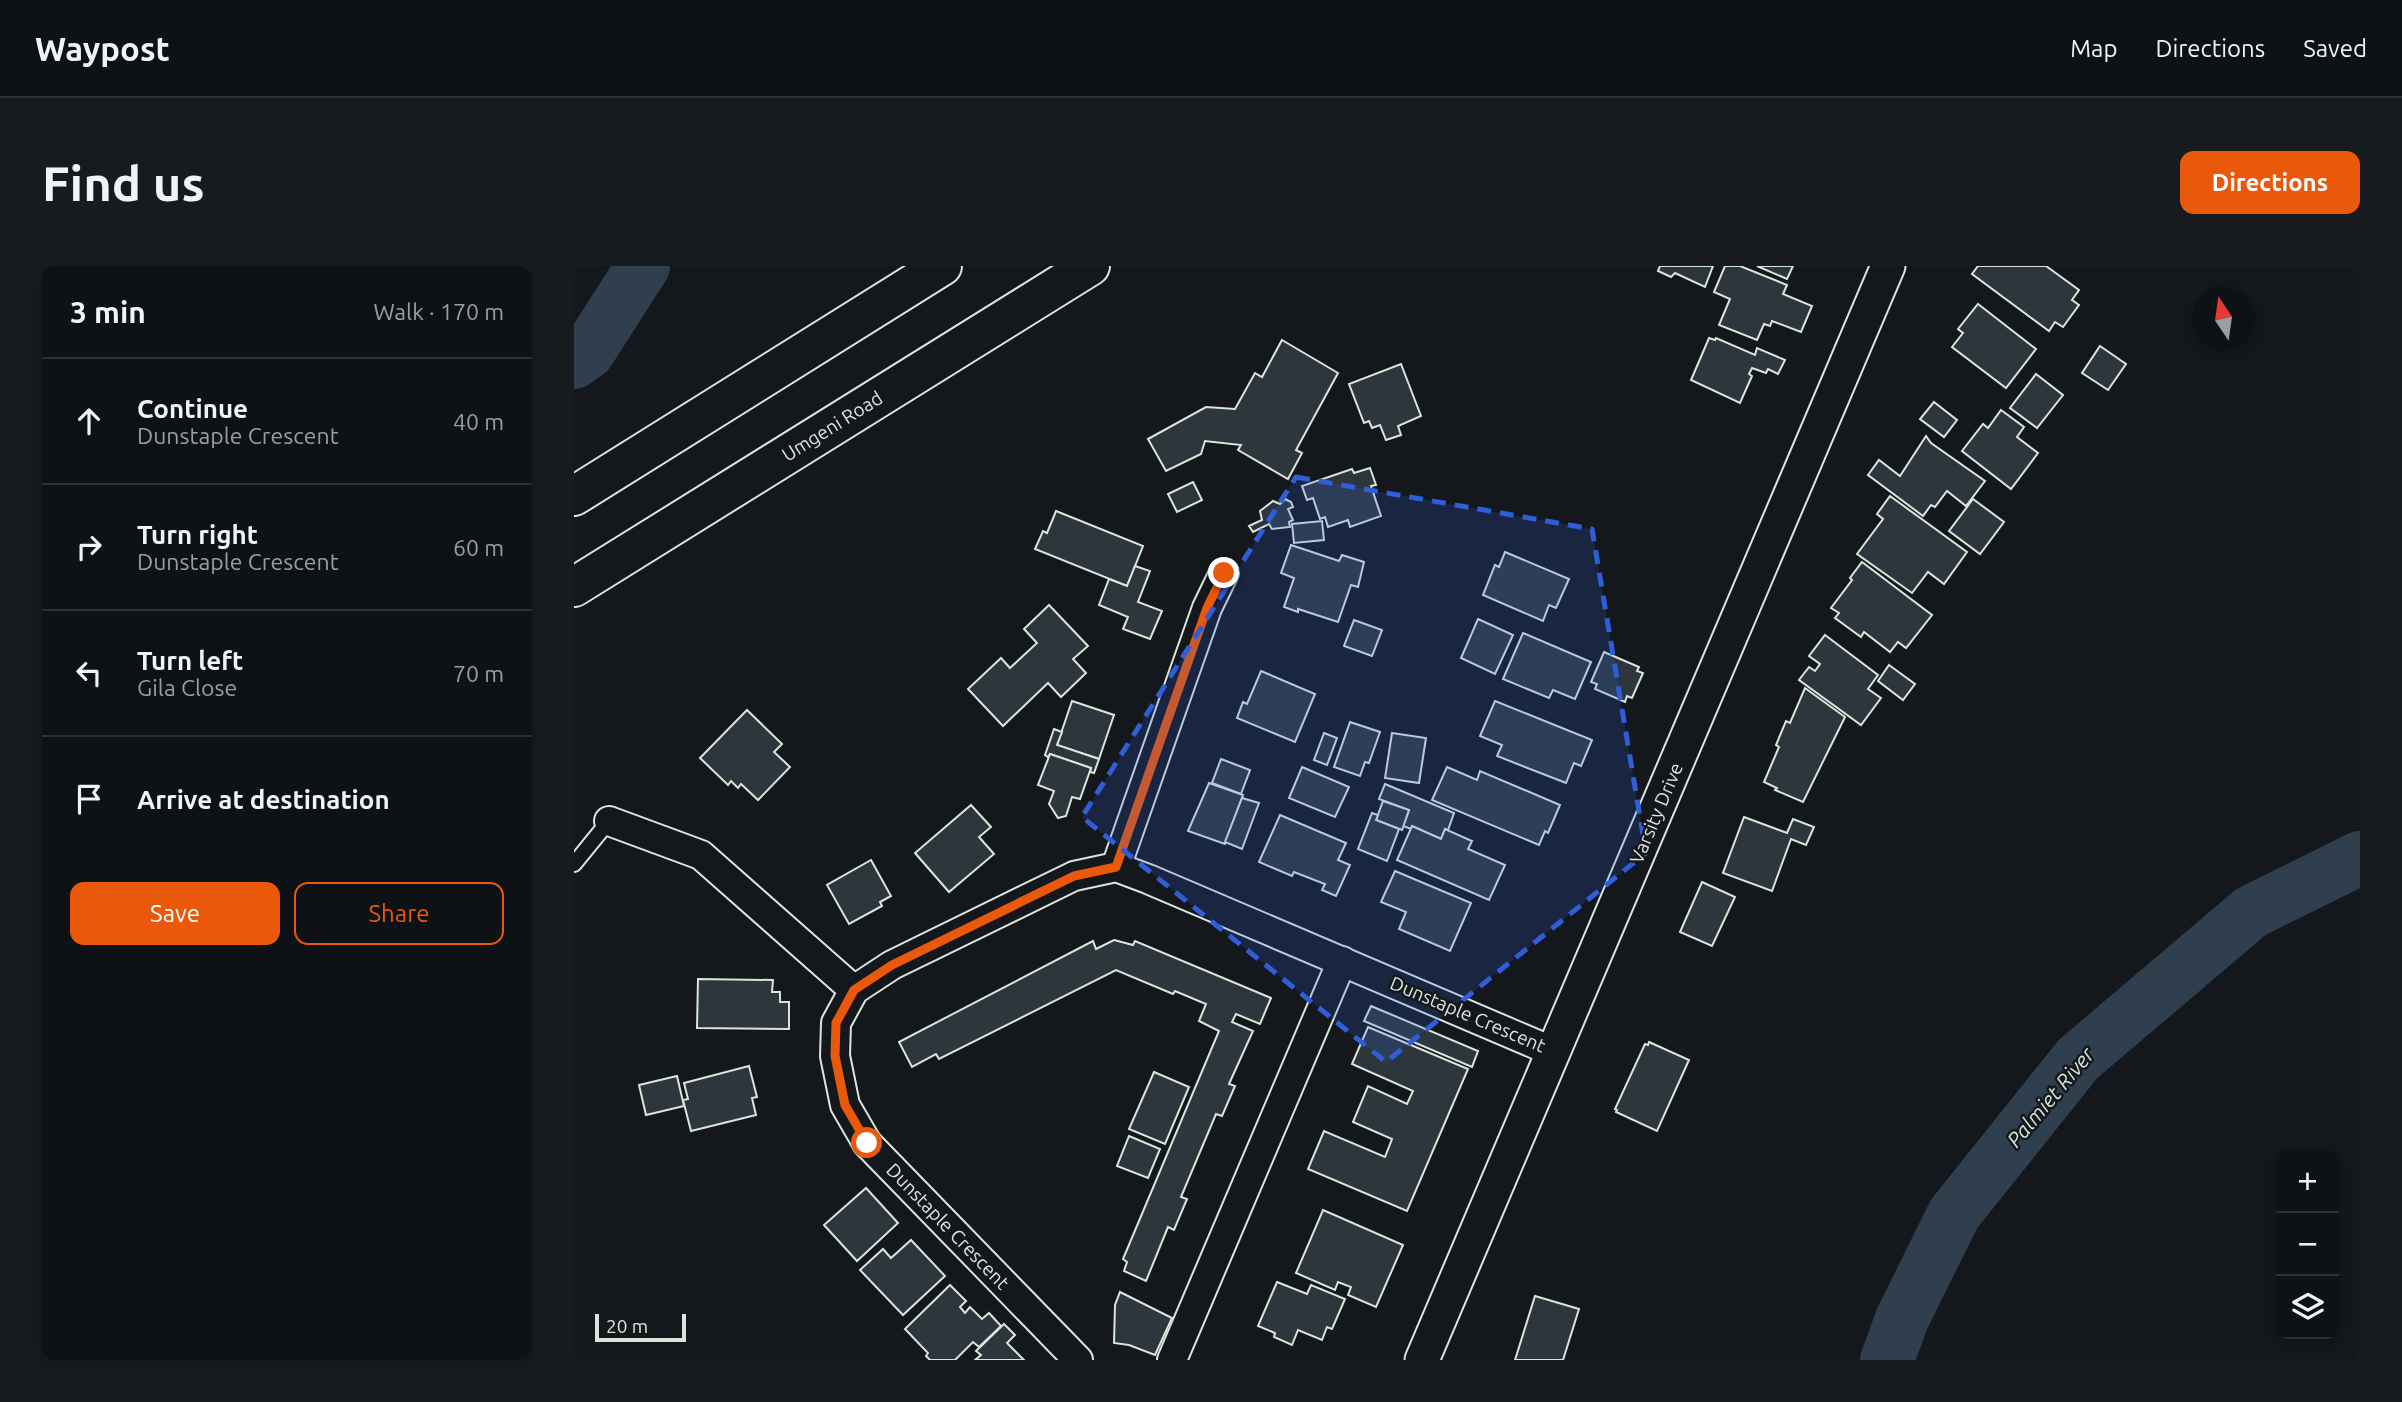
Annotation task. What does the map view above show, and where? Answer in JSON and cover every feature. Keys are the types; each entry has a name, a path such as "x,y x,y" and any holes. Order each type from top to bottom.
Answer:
{"highway":[{"path":"574,496 942,266"},
{"name":"Umgeni Road","path":"574,587 1090,266"}],"street":[{"name":"Varsity Drive","path":"1422,1360 1888,266"},
{"path":"1116,867 1207,608 1224,573"},
{"path":"609,821 701,855 854,990"},
{"name":"Dunstaple Crescent","path":"1078,1360 867,1143 845,1105 835,1056 836,1023 854,990 892,965 1074,876 1116,867 1148,878 1555,1052"},
{"path":"1172,1360 1342,961"}],"lane":[{"path":"574,864 609,821"}],"highlighted area":[{"path":"1296,477 1592,529 1646,853 1386,1062 1082,817"}],"building":[{"path":"1660,266 1713,266 1705,287 1675,273 1671,277 1658,271"},
{"path":"1725,266 1740,266 1787,285 1783,294 1812,306 1801,332 1772,321 1770,326 1764,324 1757,340 1719,325 1730,299 1714,292"},
{"path":"1757,266 1793,266 1787,279"},
{"path":"1978,266 2046,266 2079,290 2072,300 2079,305 2063,327 2055,322 2049,331 1972,274"},
{"path":"1978,304 2036,349 2006,388 1952,347 1963,333 1958,329"},
{"path":"1709,338 1716,338 1755,355 1757,348 1785,360 1778,374 1768,369 1766,373 1752,368 1749,374 1752,376 1740,403 1691,380"},
{"path":"1282,340 1338,373 1296,450 1302,453 1288,479 1238,450 1241,445 1205,441 1201,454 1166,471 1148,439 1206,407 1235,409 1255,373 1262,377"},
{"path":"2100,346 2126,364 2108,390 2082,373"},
{"path":"1401,364 1421,416 1398,426 1401,435 1386,440 1380,425 1372,428 1369,421 1364,423 1349,384"},
{"path":"2036,374 2063,395 2037,428 2010,408"},
{"path":"1934,402 1957,420 1944,437 1920,419"},
{"path":"2001,410 2024,427 2017,437 2038,453 2011,489 1962,451 1983,424 1988,428"},
{"path":"1926,436 1931,443 1985,481 1966,506 1947,491 1935,507 1931,505 1923,516 1868,475 1879,460 1900,476"},
{"path":"1370,468 1376,485 1371,486 1381,516 1350,527 1348,520 1328,527 1325,517 1320,519 1313,498 1307,500 1302,486 1352,469 1354,473"},
{"path":"1193,482 1202,500 1177,512 1168,494"},
{"path":"1890,496 1967,552 1944,584 1928,572 1912,593 1857,554 1883,519 1877,514"},
{"path":"1285,499 1291,502 1293,507 1288,509 1293,520 1289,522 1290,527 1272,529 1269,524 1253,532 1249,526 1262,520 1260,511 1273,501 1280,504"},
{"path":"1973,499 2004,522 1980,554 1949,531"},
{"path":"1056,511 1143,546 1127,586 1035,549 1043,531 1047,533"},
{"path":"1322,521 1324,540 1294,543 1292,524"},
{"path":"1291,545 1339,561 1342,555 1364,562 1358,587 1351,585 1338,622 1284,607 1294,578 1281,573"},
{"path":"1505,552 1569,579 1556,608 1549,605 1543,621 1483,595 1495,565 1499,567"},
{"path":"1862,562 1932,615 1906,648 1898,642 1890,652 1864,632 1861,637 1835,618 1839,613 1831,608"},
{"path":"1135,566 1150,571 1138,602 1162,611 1150,639 1123,629 1128,617 1099,605 1109,579 1127,586"},
{"path":"1049,605 1088,646 1073,659 1086,673 1061,697 1048,683 1003,726 968,689 1001,658 1010,668 1037,643 1024,629"},
{"path":"1478,619 1513,635 1495,674 1461,658"},
{"path":"1354,620 1382,630 1372,656 1344,646"},
{"path":"1523,633 1591,662 1575,699 1553,690 1549,698 1503,679"},
{"path":"1825,635 1878,675 1868,689 1881,698 1861,725 1799,680 1809,667 1815,671 1820,664 1809,656"},
{"path":"1604,652 1639,667 1637,671 1643,673 1632,698 1627,696 1625,702 1595,689 1597,684 1591,682"},
{"path":"1889,665 1915,684 1903,700 1878,681"},
{"path":"1261,671 1315,694 1295,742 1237,718 1243,702 1247,704"},
{"path":"1805,688 1845,717 1803,802 1764,782 1779,747 1776,745 1786,721 1790,723"},
{"path":"1072,701 1114,715 1099,759 1057,745"},
{"path":"1495,701 1592,740 1581,766 1574,763 1566,783 1497,756 1502,745 1480,736"},
{"path":"747,710 782,744 774,752 790,767 758,800 741,784 738,788 731,781 728,785 700,758"},
{"path":"1350,722 1380,732 1369,763 1365,762 1360,776 1334,767"},
{"path":"1054,729 1062,732 1057,745 1099,759 1094,773 1090,772 1091,768 1050,754 1048,757 1045,755"},
{"path":"1324,733 1337,738 1327,765 1314,760"},
{"path":"1392,733 1426,738 1419,783 1385,778"},
{"path":"1050,754 1091,768 1080,799 1072,797 1066,816 1058,818 1049,804 1054,791 1038,785"},
{"path":"1221,759 1250,770 1241,794 1212,783"},
{"path":"1302,767 1349,787 1335,817 1289,798"},
{"path":"1447,767 1477,780 1480,771 1560,805 1548,833 1545,831 1539,845 1432,800"},
{"path":"1209,783 1243,795 1225,844 1188,831"},
{"path":"1385,784 1454,813 1448,830 1445,829 1441,839 1412,826 1411,829 1403,826 1409,810 1379,799"},
{"path":"1242,798 1259,803 1242,849 1225,842"},
{"path":"1383,801 1409,810 1402,830 1376,820"},
{"path":"971,805 991,827 979,837 994,854 949,892 915,853"},
{"path":"1372,813 1378,815 1376,820 1399,829 1387,861 1358,849"},
{"path":"1280,815 1346,843 1338,860 1350,865 1336,896 1322,890 1325,884 1294,872 1292,876 1259,862"},
{"path":"1744,817 1787,833 1793,819 1814,827 1806,845 1791,839 1772,891 1723,873"},
{"path":"1412,826 1441,839 1445,829 1472,841 1468,849 1505,865 1489,900 1397,860"},
{"path":"871,860 891,896 880,902 882,906 849,924 827,885"},
{"path":"1395,871 1471,903 1450,951 1399,929 1406,912 1381,902"},
{"path":"1702,882 1735,897 1712,946 1680,932"},
{"path":"1114,940 1133,945 1135,941 1271,998 1260,1024 1236,1014 1232,1022 1253,1031 1229,1084 1235,1086 1222,1116 1216,1114 1181,1197 1187,1199 1174,1230 1168,1227 1146,1281 1124,1271 1127,1262 1123,1259 1219,1031 1199,1021 1206,1004 1175,991 1173,994 1116,970 939,1059 936,1054 912,1067 899,1042 1093,941 1096,949"},
{"path":"698,979 773,980 772,992 780,992 780,1002 789,1002 789,1029 697,1028"},
{"path":"1371,1006 1478,1051 1472,1067 1364,1021"},
{"path":"1368,1027 1468,1069 1407,1211 1308,1169 1324,1131 1385,1157 1392,1139 1353,1122 1368,1086 1407,1104 1413,1091 1352,1064"},
{"path":"1649,1042 1689,1060 1657,1131 1616,1112 1615,1109 1645,1044 1648,1045"},
{"path":"749,1066 757,1097 752,1098 756,1115 691,1131 683,1100 688,1099 684,1083"},
{"path":"1154,1072 1189,1087 1165,1144 1129,1129"},
{"path":"677,1076 684,1106 646,1115 639,1085"},
{"path":"1129,1136 1160,1149 1148,1178 1117,1166"},
{"path":"866,1188 898,1223 857,1261 824,1225"},
{"path":"1323,1210 1403,1245 1376,1307 1348,1295 1351,1287 1338,1282 1335,1290 1296,1273"},
{"path":"911,1240 945,1276 903,1315 860,1270 883,1249 891,1258"},
{"path":"1277,1282 1307,1294 1311,1285 1345,1299 1332,1329 1327,1327 1322,1340 1298,1330 1292,1345 1274,1337 1275,1333 1258,1326"},
{"path":"950,1285 966,1301 960,1307 965,1313 970,1307 982,1319 989,1313 1001,1326 979,1347 973,1342 955,1360 930,1360 926,1356 928,1353 905,1329"},
{"path":"1120,1292 1172,1318 1155,1355 1129,1345 1114,1343 1115,1305"},
{"path":"1535,1296 1579,1309 1563,1360 1515,1360"},
{"path":"1004,1324 1015,1335 1007,1343 1024,1360 975,1360 981,1355 976,1351"}],"waterway":[{"path":"574,362 588,352 643,266"},
{"name":"Palmiet River","path":"1887,1360 1902,1319 1954,1214 2078,1059 2251,912 2360,858"}],"route":[{"path":"867,1143 845,1105 835,1056 836,1023 854,990 892,965 1074,876 1116,867 1207,608 1224,573"}]}
